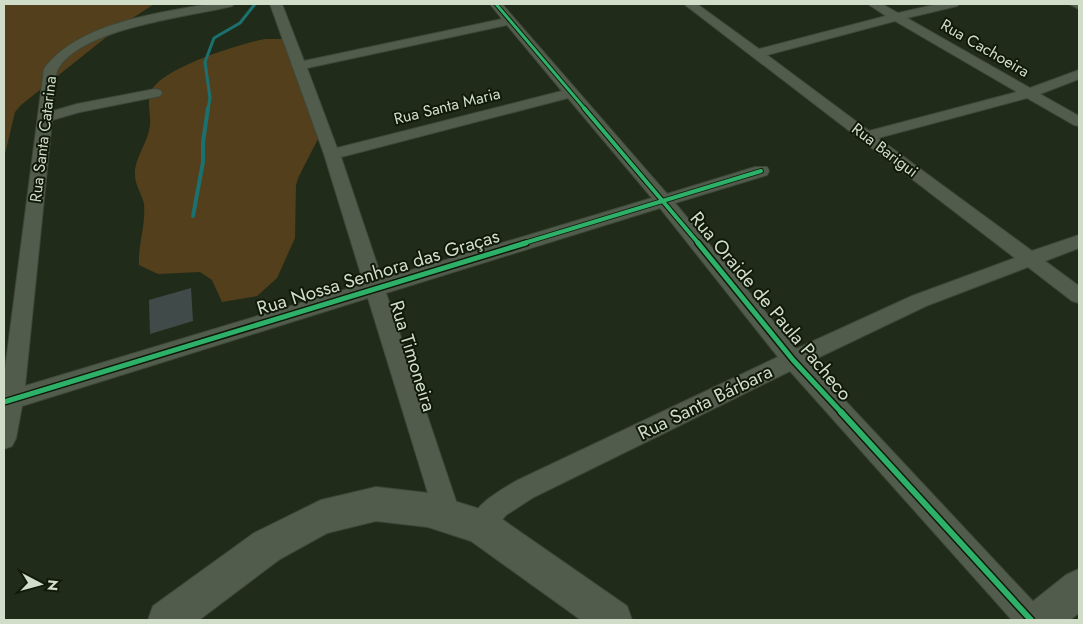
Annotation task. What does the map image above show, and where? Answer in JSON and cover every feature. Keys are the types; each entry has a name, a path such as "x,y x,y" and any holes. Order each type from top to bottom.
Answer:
{"main road":[{"path":"167,620 267,546 321,517 376,504 428,510 464,521 556,578 613,620"},
{"path":"1041,620 1079,588"}],"street":[{"name":"Rua Santa Catarina","path":"4,438 51,69 57,59 78,45 124,26 228,4"},
{"name":"Rua Timoneira","path":"276,4 332,154 376,289 464,521"},
{"name":"Rua Oraide de Paula Pacheco","path":"496,4 663,200 793,360 1031,620"},
{"name":"Rua Barigui","path":"690,4 1079,296"},
{"name":"Rua Cachoeira","path":"874,4 1079,122"},
{"path":"757,54 895,16 953,4"},
{"path":"1075,4 1079,6"},
{"path":"298,66 510,21"},
{"path":"868,136 1029,93 1079,74"},
{"path":"45,118 77,108 155,93"},
{"name":"Rua Santa Maria","path":"332,154 571,93"},
{"name":"Rua Nossa Senhora das Graças","path":"8,401 761,171"},
{"name":"Rua Santa Bárbara","path":"464,521 497,506 525,489 919,301 1079,241"}],"shaded area":[{"path":"4,4 154,4 119,27 21,105 15,112 4,158"},
{"path":"265,39 285,39 321,133 298,178 296,185 295,238 277,278 257,296 222,302 212,280 200,272 158,274 139,265 144,204 135,179 135,169 149,131 150,94 159,81 186,65 221,51"}],"building":[{"path":"191,288 193,321 150,334 149,300"}],"waterway":[{"path":"208,109 210,98 205,62 214,38 240,23 255,4"},
{"path":"193,216 203,162 203,142 208,108"}],"cycle path":[{"path":"496,4 663,200 793,360 1031,620"},
{"path":"4,402 761,171"}]}
